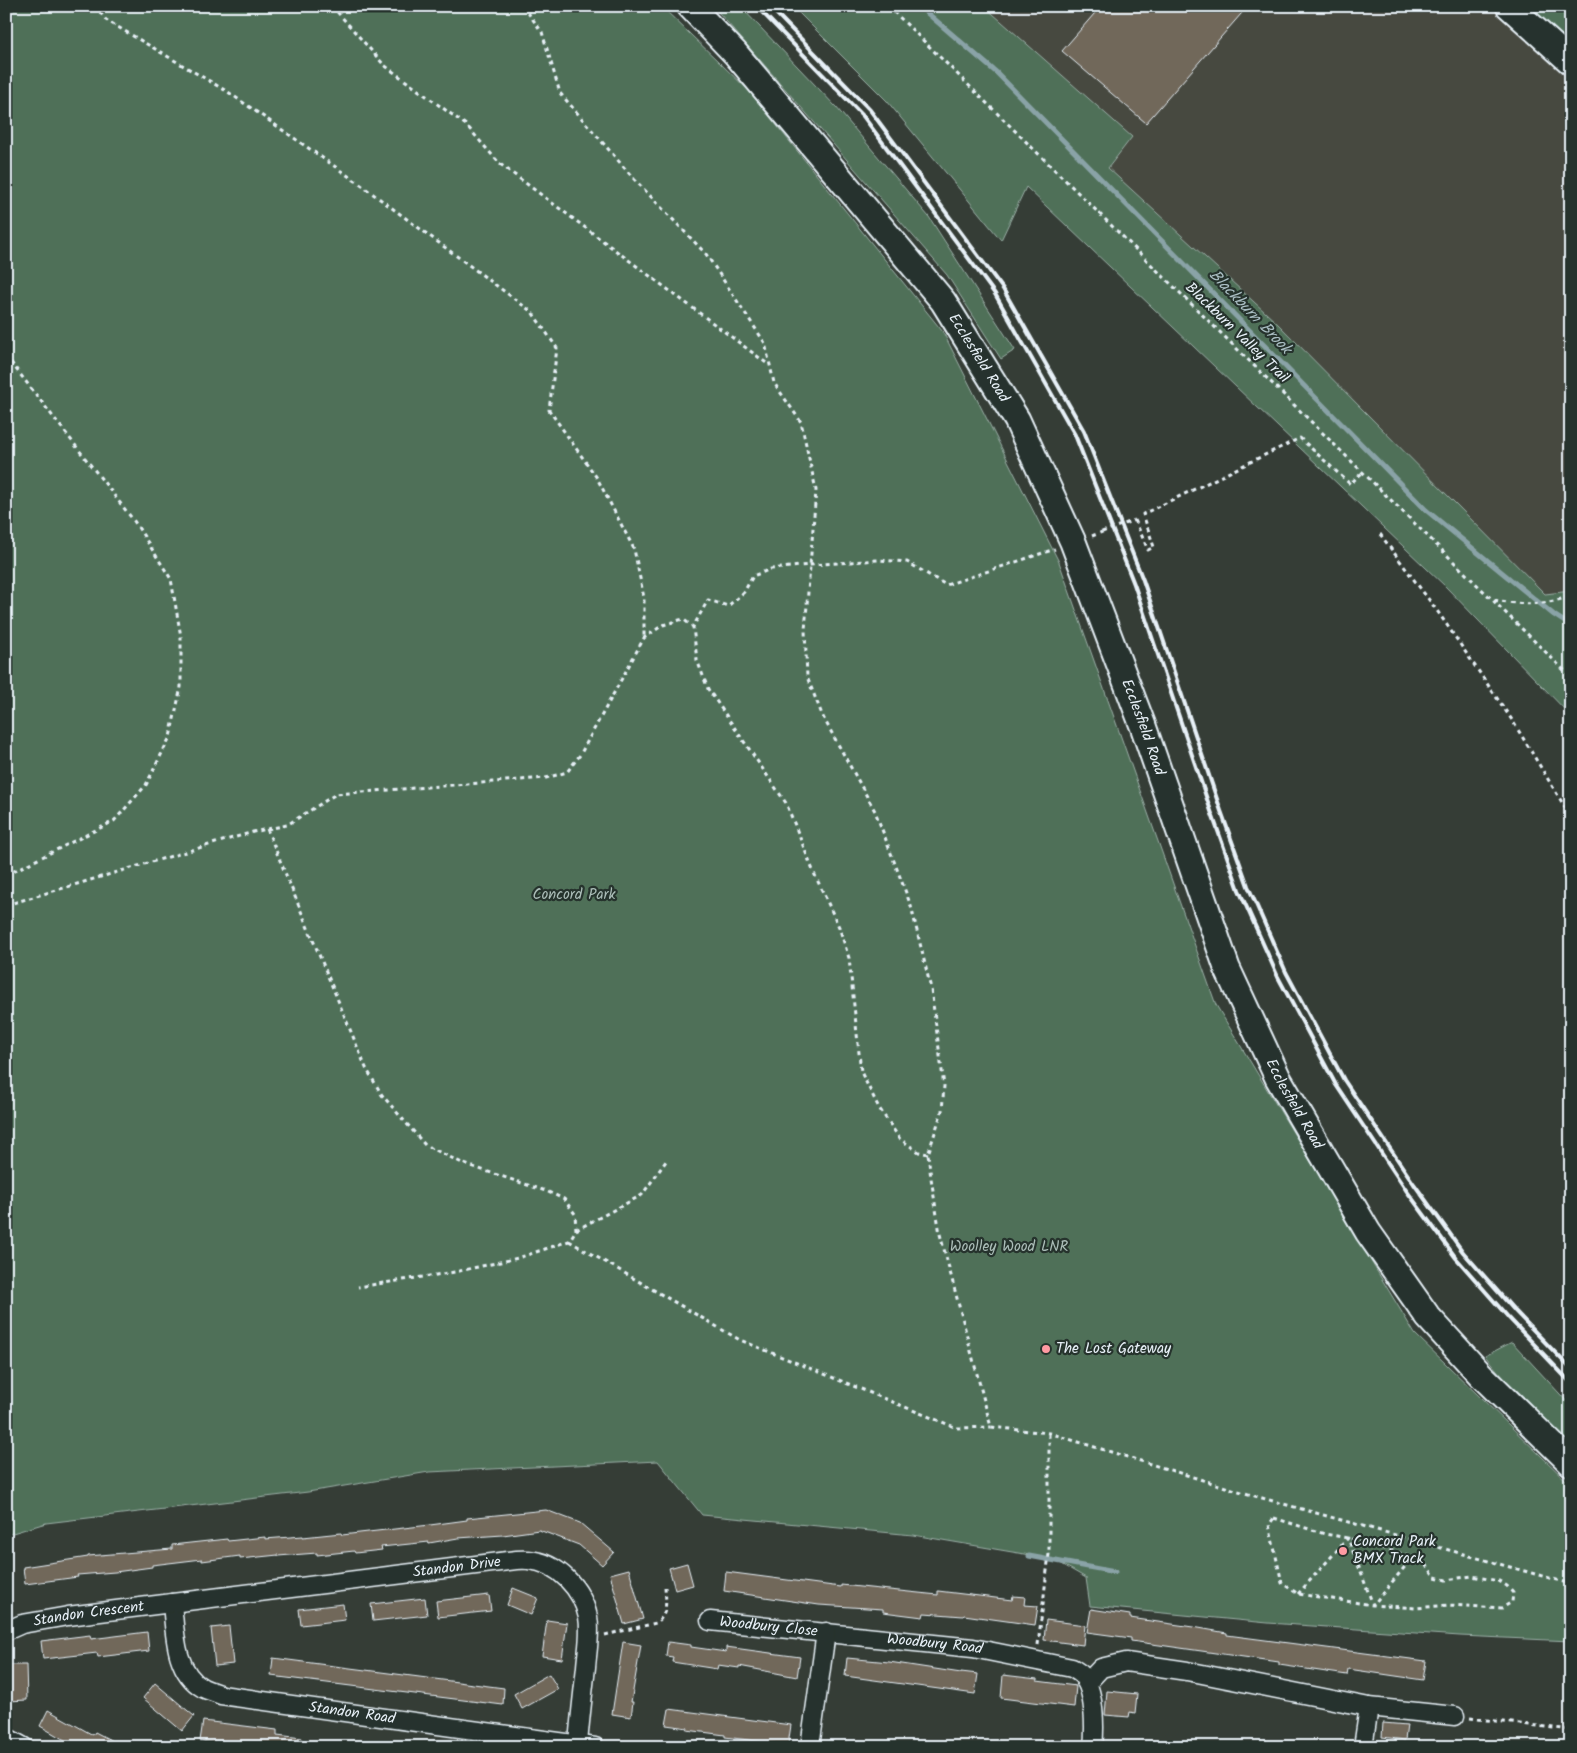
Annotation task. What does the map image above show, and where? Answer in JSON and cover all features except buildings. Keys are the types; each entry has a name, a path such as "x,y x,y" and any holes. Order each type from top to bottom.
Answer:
{"main road":[{"name":"Ecclesfield Road","path":"690,6 735,53 943,300 1017,420 1073,542 1143,726 1227,968 1278,1078 1368,1232 1428,1317 1481,1375 1571,1463"},
{"path":"1509,6 1571,62"}],"street":[{"name":"Standon Drive","path":"172,1603 528,1560 542,1563 554,1568 566,1577 583,1600 588,1619 588,1638 578,1744"},
{"name":"Standon Crescent","path":"6,1631 22,1624 40,1620 172,1603"},
{"name":"Standon Road","path":"172,1603 178,1653 184,1668 202,1687 221,1695 517,1741 578,1744 595,1747"},
{"name":"Woodbury Close","path":"710,1621 826,1632"},
{"name":"Woodbury Road","path":"826,1632 973,1648 1036,1660 1072,1668 1081,1674 1087,1682"},
{"path":"810,1747 826,1632"},
{"path":"1093,1747 1093,1706 1087,1682 1101,1668 1126,1662 1187,1671 1369,1707 1455,1716"},
{"path":"1363,1747 1369,1707"},
{"path":"6,1736 24,1747"}],"path":[{"path":"95,6 106,20 228,92 357,182 532,312 557,348 549,410 597,478 634,549 644,598 644,638"},
{"path":"332,6 384,65 466,125 500,164 770,366"},
{"path":"523,6 542,32 560,93 634,179 706,254 764,343 774,383 801,422 816,490 804,630 807,677 823,717 875,812 911,906 931,989 944,1086 942,1111 928,1154 940,1234 991,1427"},
{"name":"Blackburn Valley Trail","path":"888,6 1571,677"},
{"path":"6,356 134,522 171,579 181,637 181,687 170,737 146,785 114,821 6,874"},
{"path":"1102,532 1135,520 1148,550 1154,547 1143,514 1300,438 1350,484 1363,472"},
{"path":"1380,534 1438,612 1512,720 1571,817"},
{"path":"928,1154 919,1152 900,1139 879,1108 862,1072 849,958 839,927 814,873 786,803 708,689 697,660 693,627 708,600 728,606 744,592 752,576 771,569 878,560 907,562 946,585 1073,542"},
{"path":"1493,600 1525,605 1555,601 1571,596"},
{"path":"6,905 267,829 287,825 336,794 546,778 566,772 580,755 644,638 663,625 683,619 693,627"},
{"path":"267,829 366,1068 382,1095 425,1145 464,1164 546,1191 564,1199 575,1214 576,1230"},
{"path":"358,1286 455,1272 509,1260 569,1241 576,1230 642,1196 666,1161"},
{"path":"569,1241 740,1340 957,1428 991,1427 1049,1433 1255,1496 1571,1584"},
{"path":"1036,1660 1049,1554 1049,1433"},
{"path":"1274,1518 1325,1534 1348,1538 1413,1557 1422,1560 1435,1577 1446,1580 1472,1576 1499,1580 1508,1586 1513,1593 1512,1602 1502,1608 1448,1605 1416,1608 1373,1606 1298,1594 1282,1583 1269,1525 1274,1518"},
{"path":"1298,1594 1348,1538"},
{"path":"1348,1538 1373,1606"},
{"path":"1373,1606 1413,1557"},
{"path":"588,1638 656,1623 662,1619 666,1608 665,1588"},
{"path":"1455,1716 1571,1730"}],"shaded area":[{"path":"984,6 1527,6 1551,27 1571,47 1571,591 1545,595 1278,324 1108,168 1132,137"}],"green space":[{"name":"Concord Park","path":"6,6 661,6 749,91 943,332 1059,562 1216,1005 1415,1334 1571,1485 1571,1641 1460,1636 1268,1623 1090,1606 1086,1578 1053,1559 913,1535 702,1515 658,1461 429,1472 308,1492 46,1523 6,1535"},
{"path":"713,6 740,6 836,107 929,217 1015,350 1001,359 947,275"},
{"path":"792,6 984,6 1132,137 1108,168 1278,324 1545,594 1571,591 1571,716 1446,587 1026,187 1001,240 887,101"},
{"path":"1527,6 1565,6 1571,11 1571,47 1551,27"},
{"path":"1512,1342 1571,1406 1571,1444 1514,1390 1485,1356"}],"waterway":[{"name":"Blackburn Brook","path":"919,6 997,73 1426,510 1554,615 1571,626"},
{"path":"1029,1556 1115,1572"}],"railway":[{"path":"756,6 863,116 995,294 1075,435 1134,584 1239,890 1278,977 1336,1085 1406,1190 1456,1258 1508,1317 1571,1383"},
{"path":"769,6 870,110 1003,289 1084,431 1143,580 1248,886 1286,972 1344,1080 1414,1184 1463,1252 1515,1311 1571,1369"}],"place":[{"name":"The Lost Gateway","path":"1046,1349"},
{"name":"Concord Park BMX Track","path":"1343,1551"}],"park label":[{"name":"Woolley Wood LNR","path":"1009,1247"}]}
